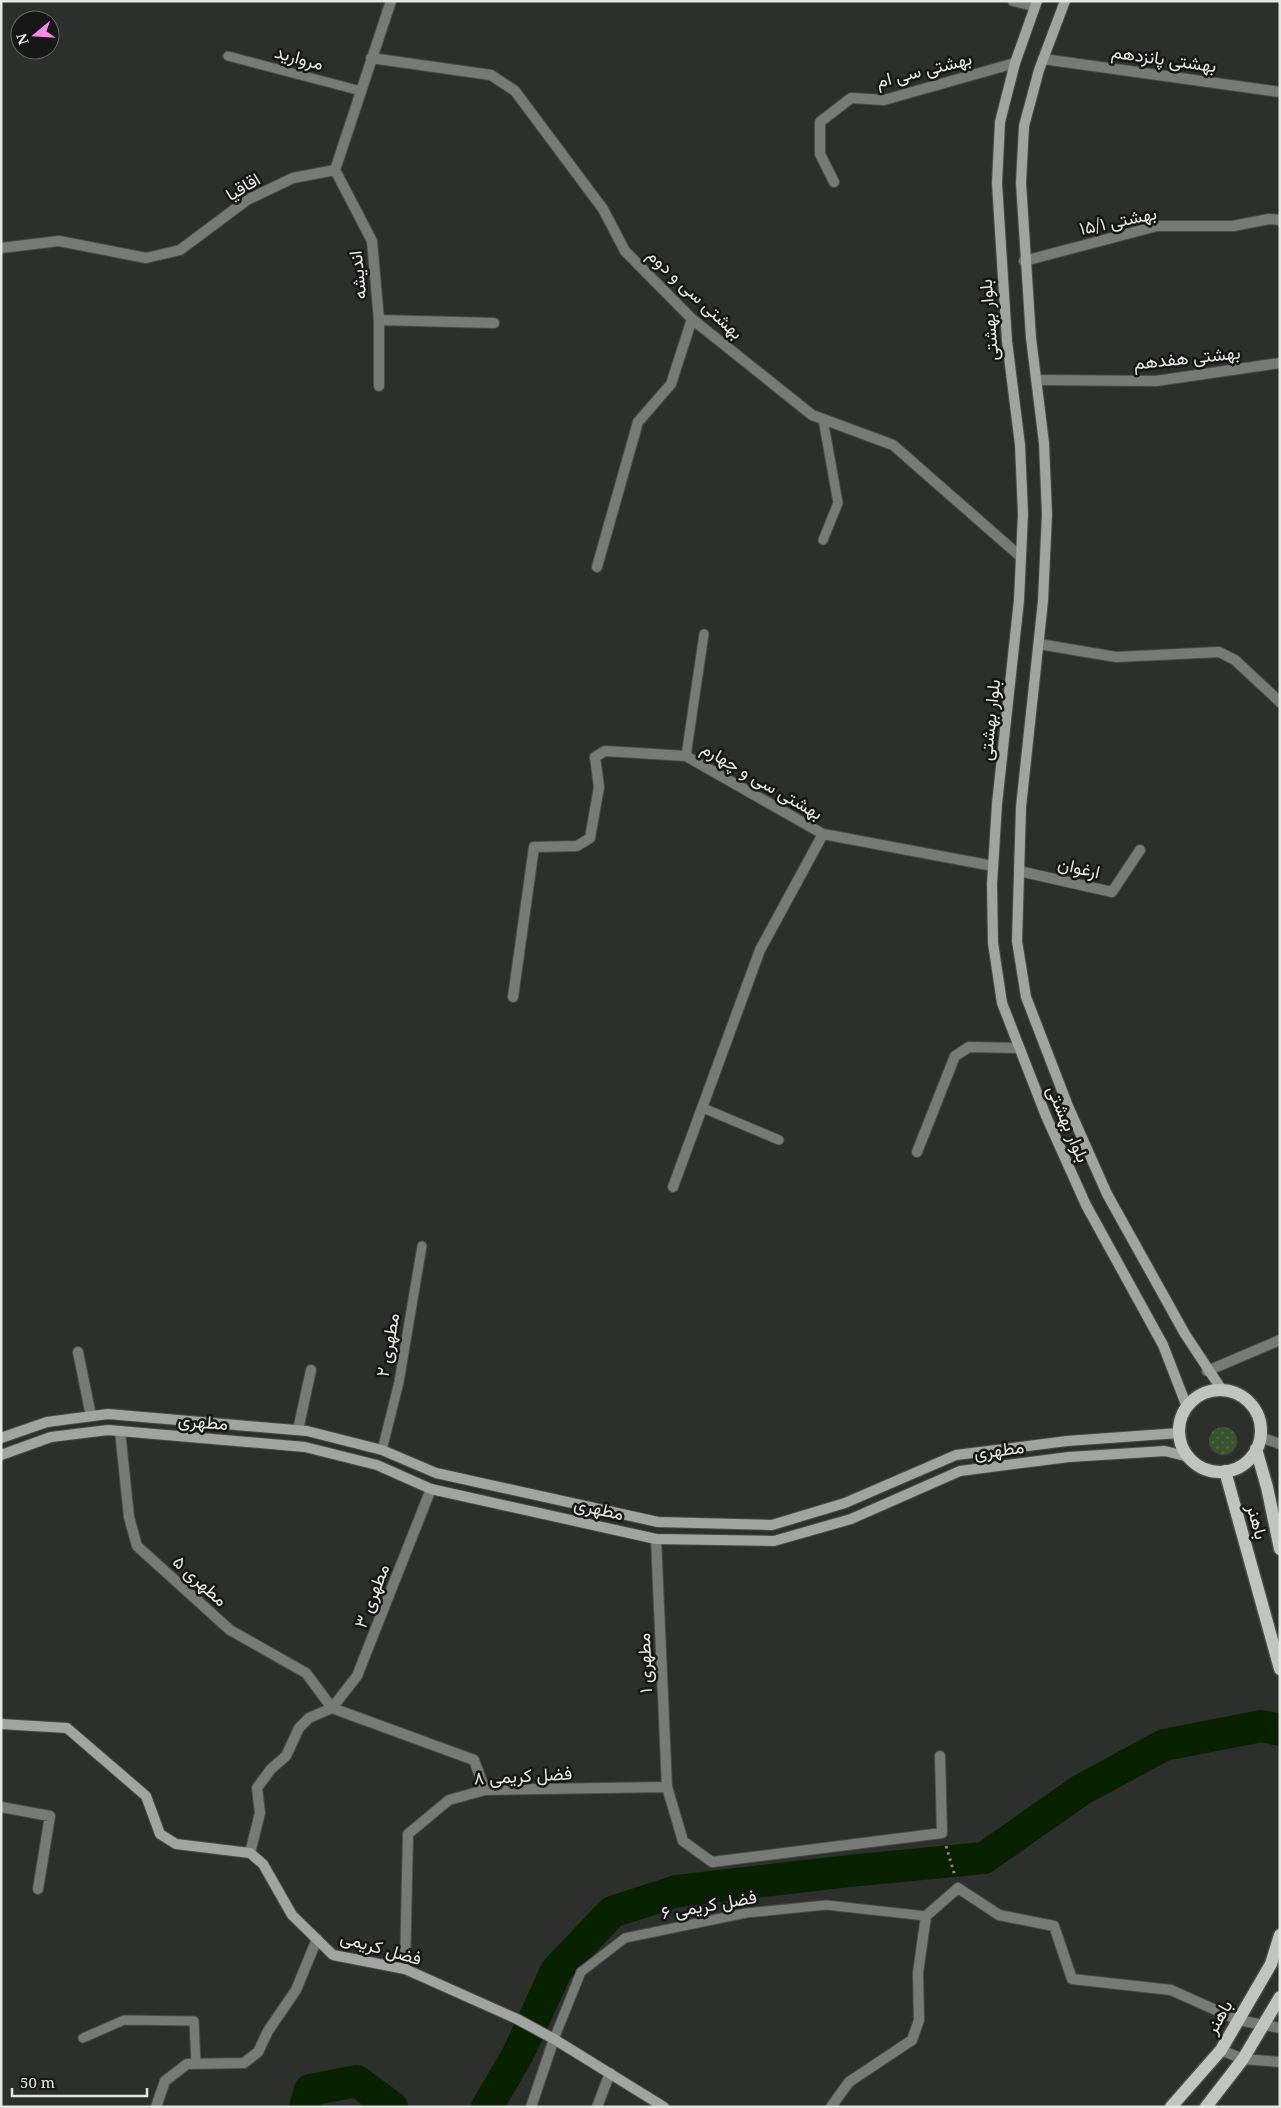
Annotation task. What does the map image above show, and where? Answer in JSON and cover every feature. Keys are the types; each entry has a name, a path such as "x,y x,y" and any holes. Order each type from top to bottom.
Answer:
{"main road":[{"name":"بلوار بهشتی","path":"1064,1 1043,59 1024,126 1021,183 1024,260 1044,443 1047,514 1039,644 1021,807 1019,951 1026,997 1046,1052 1107,1194 1207,1370 1222,1390"},
{"name":"بلوار بهشتی","path":"1035,4 1000,122 997,183 1006,331 1020,445 1023,514 1019,600 997,804 993,866 993,943 1002,1003 1046,1116 1086,1205 1164,1345 1187,1407"},
{"path":"1222,1390 1235,1393 1247,1400 1255,1411 1260,1424 1260,1437 1256,1450 1238,1468 1212,1471 1199,1466 1189,1457 1182,1446 1179,1433 1180,1419 1196,1397 1208,1391 1222,1390"},
{"name":"مطهری","path":"1,1438 47,1422 108,1414 298,1430 382,1450 436,1473 658,1522 772,1525 845,1503 956,1455 1067,1441 1179,1433"},
{"name":"مطهری","path":"1,1455 50,1437 108,1430 305,1447 377,1465 431,1489 656,1539 774,1541 851,1519 960,1471 1069,1457 1164,1451 1189,1457"},
{"name":"باهنر","path":"1256,1450 1267,1488 1280,1549"},
{"name":"باهنر","path":"1225,1471 1280,1669"},
{"path":"1,1725 67,1728 146,1796 160,1834 176,1844 250,1853"},
{"name":"فضل کریمی","path":"250,1853 264,1864 292,1915 333,1954 405,1969 517,2019 554,2039"},
{"name":"باهنر","path":"1171,2107 1221,2050 1271,1964 1280,1935"},
{"path":"1206,2107 1243,2059 1280,1997"},
{"path":"554,2039 664,2107"}],"street":[{"path":"335,170 391,1"},
{"path":"1013,1 1035,4"},
{"name":"بهشتی سی و دوم","path":"371,58 491,75 515,91 603,209 625,252 692,319 812,415 893,445 1021,557"},
{"name":"بهشتی پانزدهم","path":"1043,59 1280,92"},
{"name":"بهشتی سی ام","path":"834,182 820,154 820,122 851,98 884,100 1016,63"},
{"name":"اقاقیا","path":"1,248 59,241 146,258 180,250 247,200 292,178 335,170"},
{"name":"اندیشه","path":"335,170 372,241 379,320 379,386"},
{"name":"۱۵/۱ بهشتی","path":"1024,260 1156,226 1233,226 1280,220"},
{"path":"597,567 638,422 671,384 692,319"},
{"path":"379,320 494,324"},
{"name":"بهشتی هفدهم","path":"1037,380 1156,381 1280,363"},
{"path":"1039,644 1116,657 1219,652 1235,660 1280,702"},
{"name":"بهشتی سی و چهارم","path":"512,997 534,847 577,846 590,838 599,786 594,757 605,751 686,756 823,834 993,866"},
{"path":"673,1187 760,950 823,834"},
{"name":"ارغوان","path":"1019,872 1112,892 1140,850"},
{"path":"917,1152 955,1056 970,1047 1019,1048"},
{"path":"1207,1370 1280,1340"},
{"path":"78,1352 91,1416"},
{"path":"298,1430 311,1370"},
{"name":"مطهری ۵","path":"120,1432 129,1517 137,1546 230,1630 306,1674 332,1708"},
{"path":"1260,1437 1280,1444"},
{"name":"مطهری ۳","path":"332,1708 357,1676 431,1489"},
{"name":"مطهری ۱","path":"656,1539 667,1787 683,1841 712,1862 942,1833"},
{"path":"250,1853 260,1814 257,1788 271,1769 286,1756 299,1728 309,1718 332,1708 474,1760 485,1790"},
{"path":"940,1756 942,1833"},
{"name":"فضل کریمی ۸","path":"405,1969 408,1834 449,1800 485,1790 667,1787"},
{"path":"1,1807 50,1816 38,1889"},
{"path":"831,2107 849,2082 912,2040 919,2020 918,1973 926,1916 958,1888 999,1914 1054,1926 1072,1979 1171,1990 1238,2020 1280,2028"},
{"path":"156,2107 165,2080 187,2064 244,2063 258,2052 268,2031 296,1990 317,1939"},
{"path":"531,2107 554,2039"},
{"path":"1221,2050 1243,2059 1280,2062"},
{"path":"597,2107 610,2073"}],"lane":[{"name":"مروارید","path":"228,56 361,91"},
{"path":"823,419 838,503 823,540"},
{"path":"686,756 704,634"},
{"path":"703,1108 779,1140"},
{"name":"مطهری ۲","path":"382,1450 399,1382 422,1246"},
{"name":"فضل کریمی ۶","path":"554,2039 581,1972 625,1938 746,1913 826,1905 926,1916"},
{"path":"83,2038 124,2020 194,2021 196,2064"}],"path":[{"path":"942,1833 958,1888"}],"green space":[{"path":"1223,1427 1233,1431 1237,1441 1233,1451 1223,1455 1213,1451 1209,1441 1213,1431"}],"waterway":[{"path":"487,2107 518,2054 556,1971 612,1912 677,1891 849,1871 984,1858 1081,1790 1164,1745 1262,1726 1280,1730"},
{"path":"305,2107 310,2090 357,2081 392,2107"}]}
